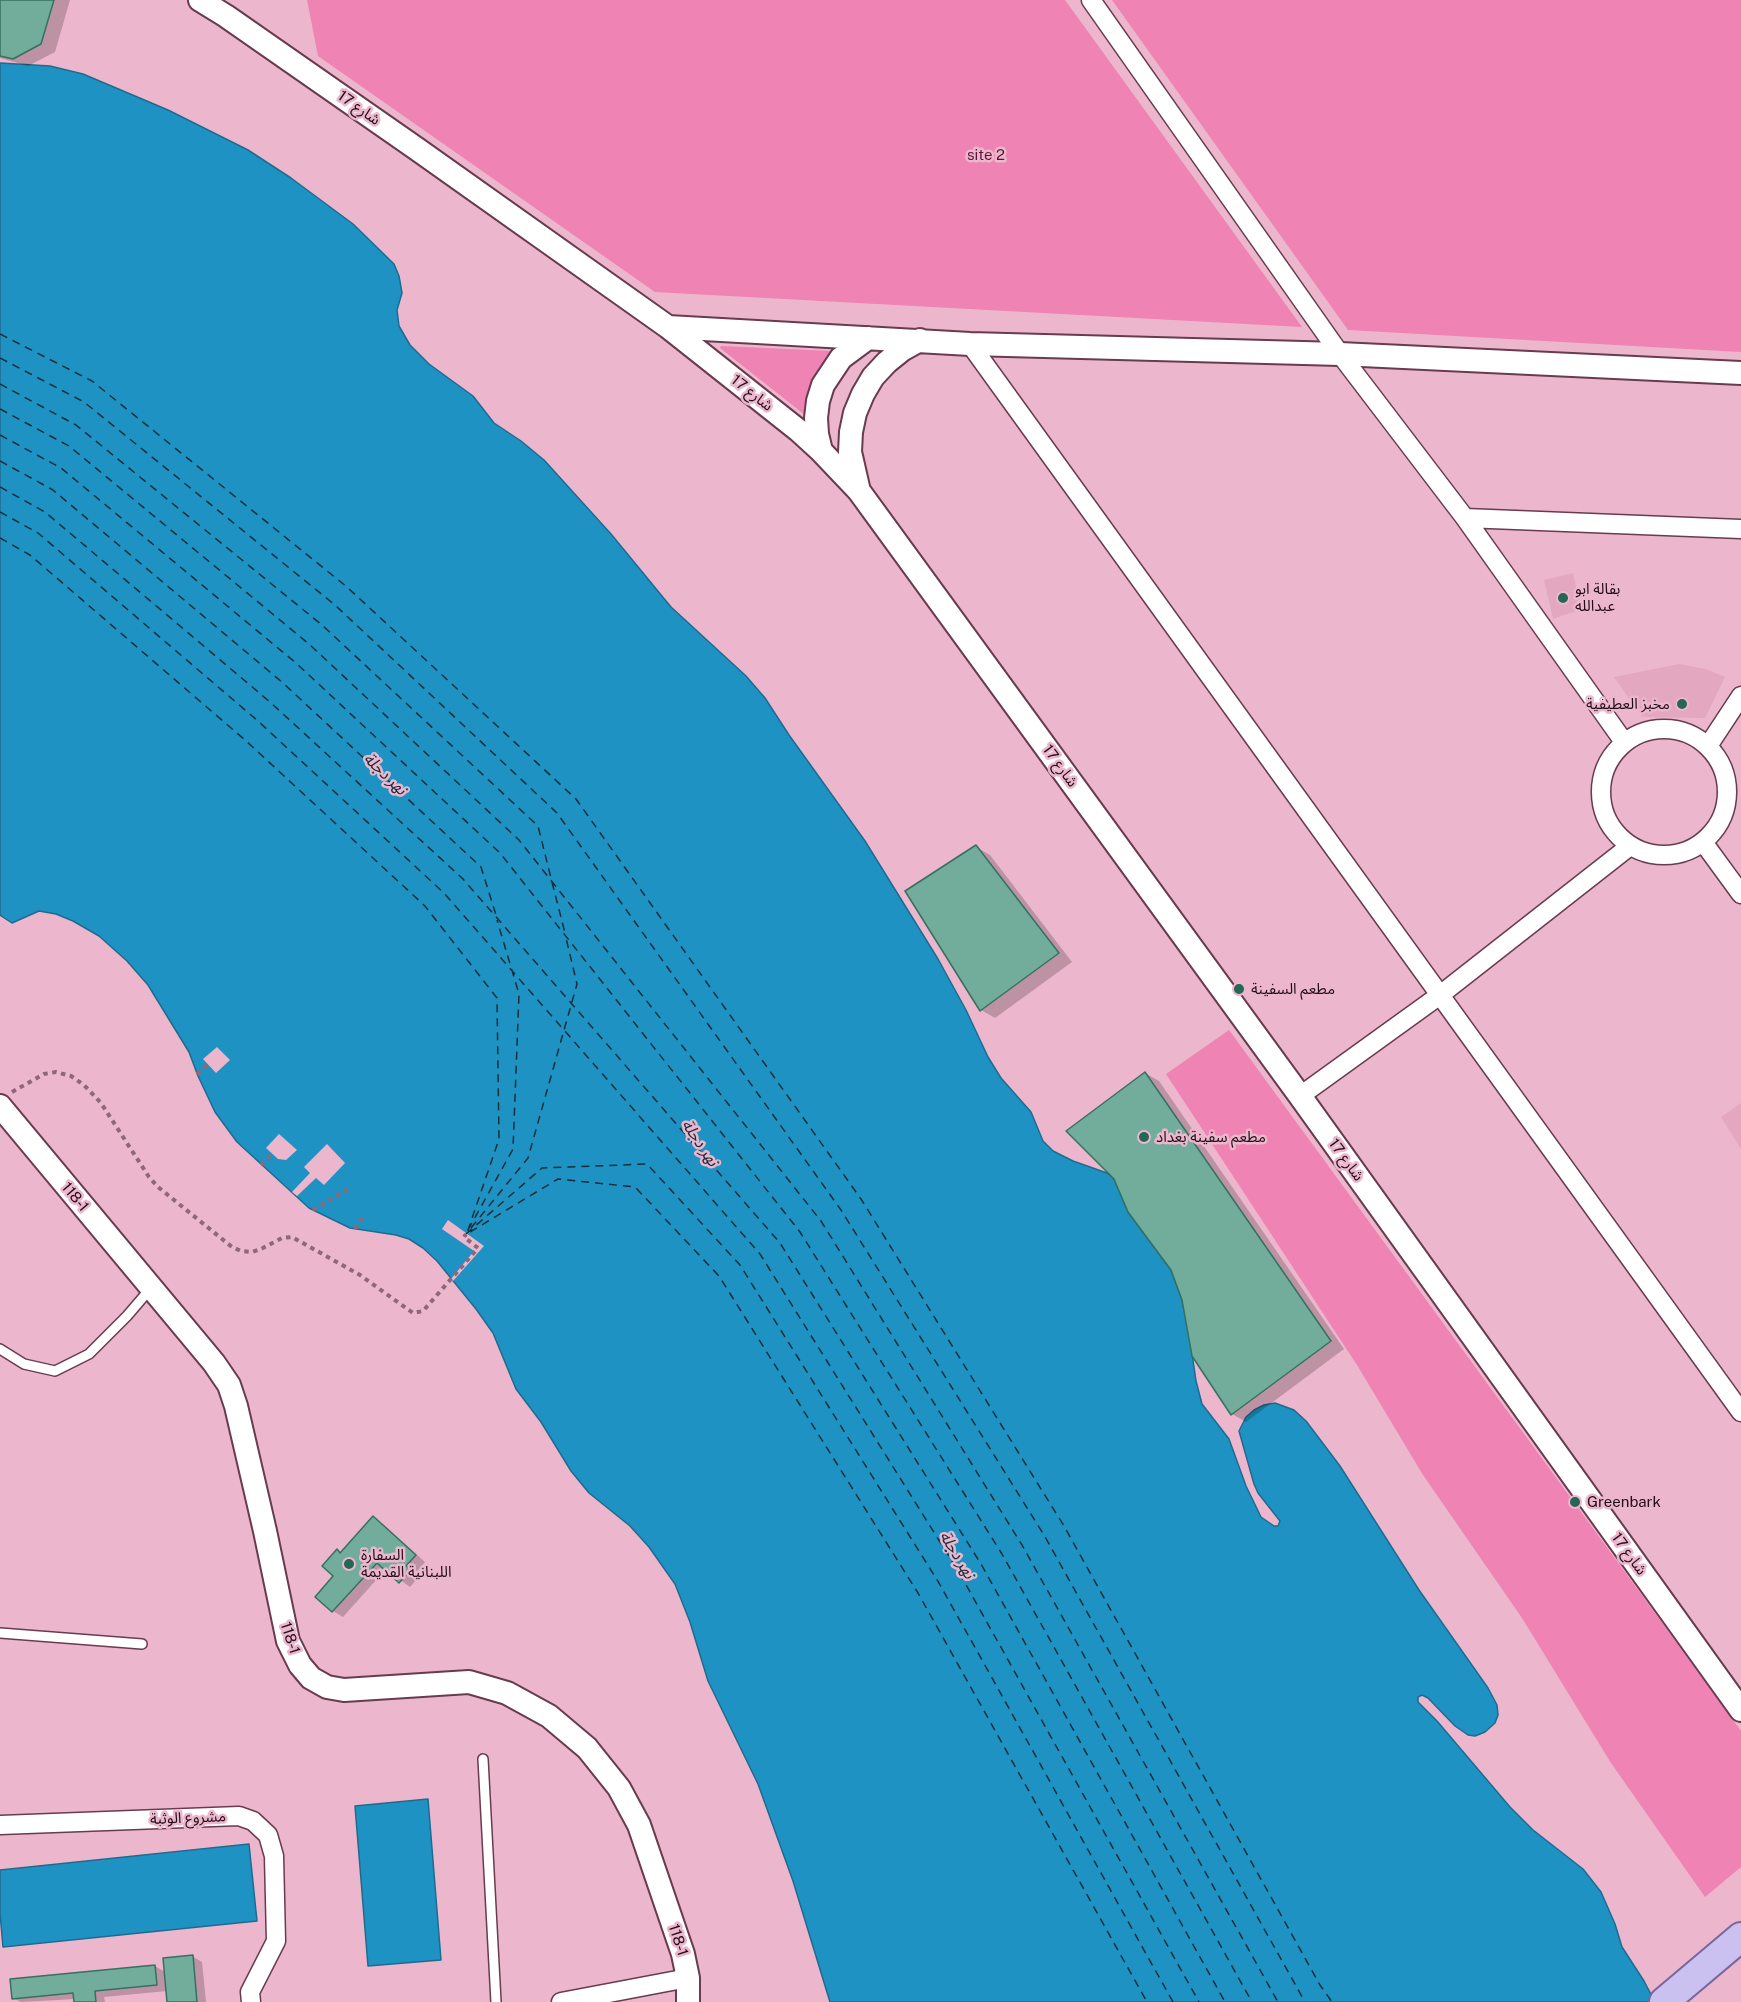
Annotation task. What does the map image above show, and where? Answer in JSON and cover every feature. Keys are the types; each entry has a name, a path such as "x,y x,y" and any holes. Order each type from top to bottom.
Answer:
{"main road":[{"path":"1664,2002 1741,1937"}],"street":[{"name":"شارع 17","path":"200,0 417,149 668,327 774,410 821,451 859,491 1300,1096 1741,1710"},
{"path":"1091,0 1340,354 1465,518 1624,742"},
{"path":"668,327 970,344 1340,354 1741,373"},
{"path":"821,451 816,418 823,385 841,358 868,338"},
{"path":"859,491 852,462 851,432 855,413 873,377 902,350 920,340"},
{"path":"970,344 1741,1412"},
{"path":"1465,518 1741,529"},
{"path":"1708,746 1741,696"},
{"path":"1667,728 1689,734 1708,746 1720,764 1733,805 1703,842 1680,853 1654,855 1630,846 1615,833 1605,815 1600,796 1602,776 1611,757 1624,742 1645,731 1667,728"},
{"path":"1703,842 1741,894"},
{"path":"1300,1096 1440,995 1630,846"},
{"name":"118-1","path":"4,1100 151,1288 214,1363 229,1385 236,1406 288,1641 300,1665 311,1678 327,1687 344,1690 469,1682 507,1693 549,1716 588,1748 619,1788 639,1825 683,1954 688,1978 688,2002"},
{"name":"مشروع الوثبة","path":"0,1825 239,1816 254,1821 268,1835 274,1856 276,1941 250,1992 250,2002"},
{"path":"561,2002 688,1978"}],"lane":[{"path":"0,1349 24,1364 55,1371 89,1354 151,1288"},
{"path":"0,1633 142,1644"},
{"path":"483,1759 496,2002"}],"path":[{"path":"197,1074 208,1064"},
{"path":"4,1100 44,1074 56,1072 71,1076 84,1085 101,1103 149,1177 158,1187 232,1247 252,1252 282,1238 291,1237 369,1281 413,1313 423,1311 478,1248 464,1237 466,1234"},
{"path":"261,1165 272,1154"},
{"path":"313,1210 351,1187"},
{"path":"355,1229 364,1216"}],"shaded area":[{"path":"1573,573 1581,609 1553,619 1544,580"},
{"path":"1679,664 1706,669 1725,677 1705,718 1642,717 1614,677"},
{"path":"1741,1103 1741,1149 1721,1117"}],"green space":[{"name":"site 2","path":"307,0 1065,0 1302,327 655,292 318,56"},
{"path":"1112,0 1741,0 1741,352 1348,330"},
{"path":"721,346 832,351 833,353 815,378 805,415 720,348"},
{"path":"1229,1030 1741,1731 1741,1867 1705,1897 1611,1763 1522,1618 1423,1475 1357,1365 1166,1074"}],"water":[{"name":"نهر دجلة","path":"0,63 50,66 83,74 168,110 248,150 291,178 353,224 394,264 402,293 397,310 399,326 410,345 429,364 473,396 494,423 544,460 611,534 671,607 746,676 765,698 865,841 938,959 988,1057 1001,1078 1031,1112 1043,1141 1053,1151 1107,1173 1114,1179 1128,1212 1171,1270 1182,1300 1202,1404 1229,1439 1246,1486 1261,1517 1274,1526 1278,1526 1280,1521 1258,1493 1239,1431 1246,1417 1254,1410 1275,1403 1294,1410 1306,1421 1340,1466 1419,1590 1488,1688 1497,1705 1498,1715 1495,1723 1485,1732 1475,1736 1468,1735 1455,1726 1428,1698 1422,1695 1418,1697 1418,1702 1510,1807 1533,1830 1583,1869 1601,1892 1622,1947 1655,2002 830,2002 793,1881 758,1784 708,1681 690,1622 675,1584 649,1547 630,1526 589,1493 571,1471 541,1422 516,1389 493,1333 476,1309 437,1261 423,1248 409,1239 396,1235 350,1228 309,1208 237,1142 215,1112 189,1052 148,985 127,961 99,936 56,914 39,911 12,923 0,915"},
{"path":"428,1799 441,1960 368,1966 355,1806"},
{"path":"249,1844 257,1921 3,1947 0,1870"}],"pier":[{"path":"217,1047 230,1060 216,1073 203,1059"},
{"path":"279,1134 297,1150 286,1160 278,1159 266,1148"},
{"path":"327,1144 345,1163 324,1185 316,1178 297,1196 292,1192 310,1173 304,1167"},
{"path":"448,1220 484,1246 453,1281 451,1279 474,1251 442,1229"}],"building":[{"path":"0,0 54,0 41,44 13,59 0,56"},
{"path":"976,845 1059,953 980,1011 905,891"},
{"path":"1145,1072 1331,1341 1231,1415 1192,1356 1182,1300 1171,1270 1128,1212 1114,1179 1066,1131"},
{"name":"السفارة اللبنانية القديمة","path":"373,1516 416,1555 406,1566 411,1570 399,1583 377,1563 332,1612 315,1597 333,1576 322,1566 337,1549 340,1553"},
{"path":"193,1955 197,2002 167,2002 163,1958"},
{"path":"155,1965 157,1985 95,1991 96,2002 74,2002 73,1993 12,1999 10,1979"}],"ferry route":[{"path":"0,334 92,381 347,587 576,799 861,1199 1064,1526 1320,1985 1332,2002"},
{"path":"0,358 84,402 335,605 557,813 841,1210 1044,1535 1305,2002"},
{"path":"0,384 76,425 322,625 538,826 551,878"},
{"path":"0,409 69,446 309,644 519,840 821,1221 1022,1545 1278,2002"},
{"path":"0,435 61,468 296,663 500,853 800,1232 1002,1554 1252,2002"},
{"path":"0,461 53,490 283,683 481,867 496,915"},
{"path":"0,487 45,512 270,702 463,879 780,1243 981,1564 1225,2002"},
{"path":"0,512 38,533 258,721 444,893 760,1254 960,1574 1199,2002"},
{"path":"0,538 30,555 245,740 425,906 497,998 499,1139 467,1233"},
{"path":"552,882 565,933"},
{"path":"468,1230 513,1149 519,994 497,920"},
{"path":"471,1228 528,1158 577,984 566,938"},
{"path":"466,1234 542,1168 647,1164 740,1265 939,1583 1173,2002"},
{"path":"470,1232 558,1179 635,1187 719,1276 918,1593 1147,2002"}],"place":[{"name":"بقالة ابو عبدالله","path":"1563,598"},
{"name":"مخبز العطيفية","path":"1682,704"},
{"name":"مطعم السفينة","path":"1239,989"},
{"name":"مطعم سفينة بغداد","path":"1144,1137"},
{"name":"Greenbark","path":"1575,1502"},
{"name":"السفارة اللبنانية القديمة","path":"349,1564"}]}
